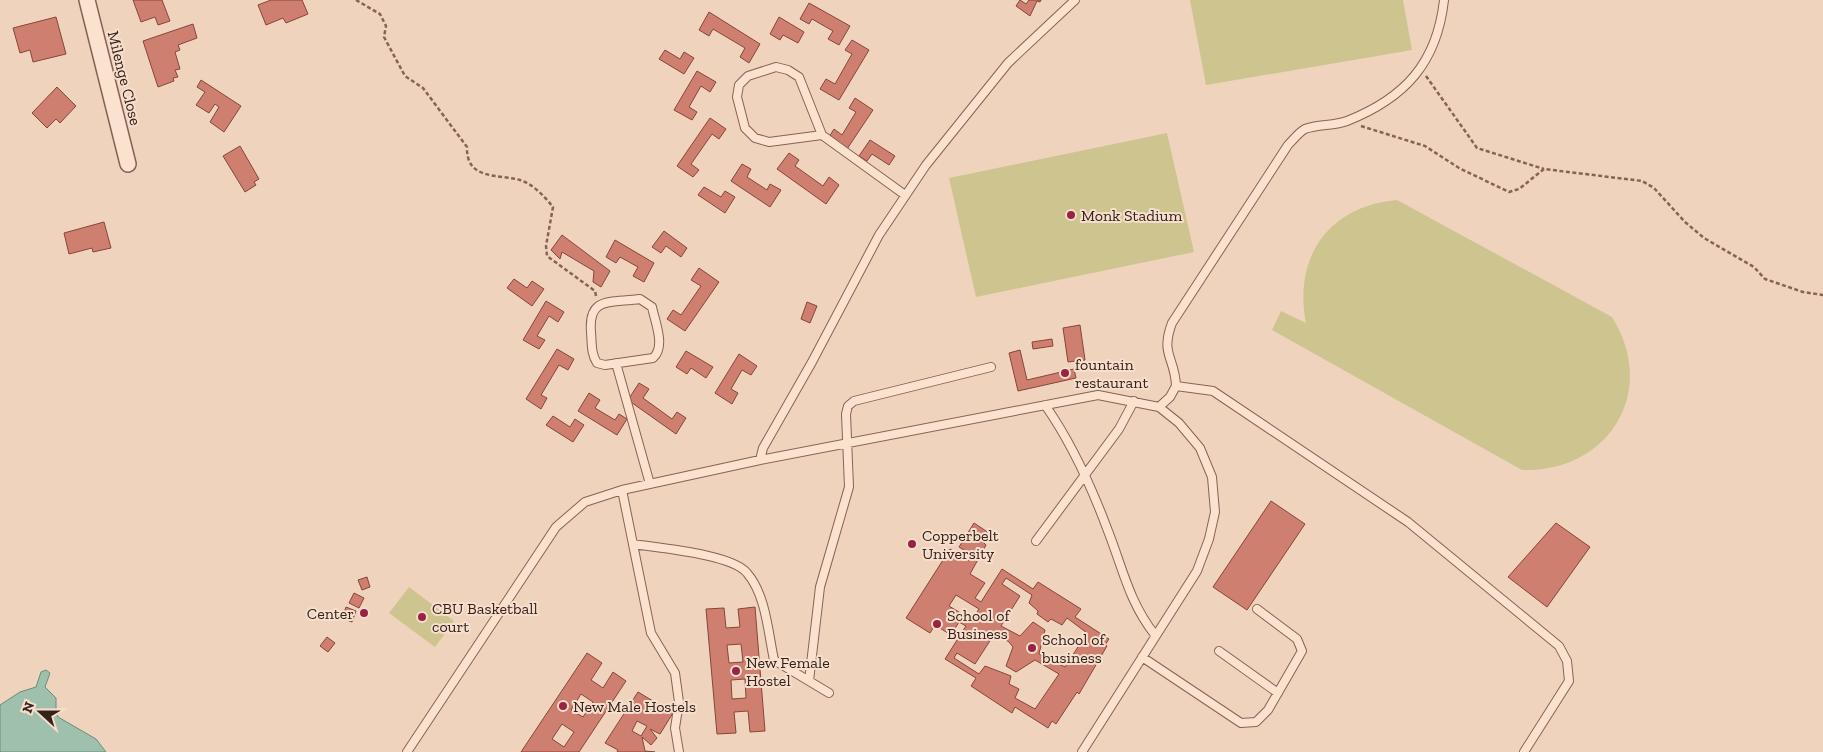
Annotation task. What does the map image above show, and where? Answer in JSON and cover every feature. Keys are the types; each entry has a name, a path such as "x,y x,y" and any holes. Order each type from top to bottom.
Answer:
{"street":[{"name":"Milenge Close","path":"87,0 128,164"}],"lane":[{"path":"760,460 763,448 812,362 879,235 905,195 957,124 1008,63 1075,0"},
{"path":"1159,407 1170,397 1176,386 1175,373 1167,353 1166,340 1172,323 1288,145 1305,130 1345,122 1391,100 1421,70 1441,24 1444,0"},
{"path":"822,135 769,142 755,138 745,128 737,97 739,85 748,76 776,67 788,70 799,77 822,135 905,195"},
{"path":"640,299 652,307 660,348 658,354 653,358 616,363 605,365 597,363 592,356 590,317 598,305 640,299"},
{"path":"616,363 650,484"},
{"path":"809,681 820,587 849,487 850,472 846,414 848,406 854,400 991,367"},
{"path":"1176,386 1213,391 1408,522 1559,646 1567,661 1569,681 1524,752"},
{"path":"407,752 556,527 585,502 622,490 760,460 1098,394 1159,407 1179,423 1200,448 1212,477 1216,512 1209,539 1197,571 1082,752"},
{"path":"1036,541 1126,420 1134,401"},
{"path":"1045,405 1061,430 1109,532 1135,606 1155,635"},
{"path":"622,490 651,633 675,673 679,702 675,728 679,752"},
{"path":"633,544 728,561 747,572 762,602 774,660 829,693"},
{"path":"1142,657 1242,723 1256,722 1268,710 1302,651 1297,639 1257,609"},
{"path":"1219,651 1278,693"}],"path":[{"path":"356,0 380,14 386,26 384,38 405,76 424,88 467,147 467,159 472,168 496,178 521,180 544,195 553,207 546,246 547,256 594,291 598,305"},
{"path":"1421,70 1478,148 1544,169 1642,180 1654,188 1704,238 1754,267 1765,279 1803,292 1823,295"},
{"path":"1345,122 1392,134 1426,146 1458,168 1509,192 1519,189 1544,169"}],"shaded area":[{"path":"1190,0 1403,0 1412,50 1206,85"},
{"name":"Monk Stadium","path":"1167,133 1194,252 976,297 949,178"},
{"path":"1397,200 1612,317 1625,345 1630,373 1627,399 1617,423 1601,443 1579,458 1552,467 1522,470 1272,330 1281,311 1306,323 1303,299 1305,277 1311,257 1321,239 1335,224 1352,212 1373,204"},
{"name":"CBU Basketball court","path":"409,587 454,621 435,647 389,613"},
{"path":"46,670 50,673 45,687 56,698 58,717 96,739 106,752 0,752 0,705 20,692 36,687 41,672"}],"building":[{"path":"133,0 162,0 170,21 158,25 155,17 141,22"},
{"path":"271,0 302,0 308,14 286,23 283,18 266,25 258,5"},
{"path":"1020,0 1026,4 1029,0 1041,0 1040,2 1037,1 1030,16 1016,6"},
{"path":"809,3 850,26 839,45 828,39 833,31 812,19 809,24 800,19"},
{"path":"709,12 760,44 749,63 740,57 745,48 713,29 709,36 699,30"},
{"path":"56,17 66,54 33,62 30,50 20,53 13,28"},
{"path":"779,17 804,32 798,43 783,35 780,40 770,34"},
{"path":"193,24 197,38 178,45 180,50 175,52 180,69 175,70 178,77 173,78 174,81 158,87 143,41"},
{"path":"852,40 869,50 839,100 820,89 826,79 835,84 852,54 845,50"},
{"path":"665,50 680,59 684,52 694,58 684,74 659,59"},
{"path":"697,71 716,82 710,92 701,86 689,107 697,112 692,120 674,110"},
{"path":"201,80 241,106 224,132 210,122 219,107 215,104 209,113 196,105 205,92 197,87"},
{"path":"57,87 76,106 60,123 56,119 47,128 32,113"},
{"path":"855,98 873,110 847,149 829,137 834,129 842,135 856,112 849,108"},
{"path":"710,118 726,129 719,139 712,134 691,164 699,170 693,177 677,166"},
{"path":"870,140 895,156 889,165 872,154 867,161 859,156"},
{"path":"240,146 259,179 254,182 256,185 245,192 223,156"},
{"path":"789,153 799,160 795,166 823,186 829,177 839,185 826,204 777,169"},
{"path":"742,164 751,169 747,177 767,190 770,184 781,190 770,207 731,181"},
{"path":"704,187 721,197 725,191 735,197 725,213 698,195"},
{"path":"104,222 111,248 93,252 92,248 69,254 64,233"},
{"path":"664,231 687,248 681,257 666,246 661,253 652,247"},
{"path":"562,235 610,271 601,287 593,282 594,271 562,252 560,259 551,250"},
{"path":"615,240 654,263 644,282 633,276 638,267 620,257 616,263 606,257"},
{"path":"699,268 719,282 685,331 667,319 673,310 681,315 701,286 691,280"},
{"path":"514,279 527,288 532,281 544,289 532,306 507,288"},
{"path":"546,301 564,312 558,322 549,316 537,336 545,340 539,349 523,340"},
{"path":"807,302 817,306 810,323 801,319"},
{"path":"1080,325 1085,360 1068,362 1063,328"},
{"path":"1052,339 1053,346 1033,349 1032,342"},
{"path":"557,349 574,359 568,370 559,365 541,395 547,398 541,409 526,399"},
{"name":"fountain restaurant","path":"1020,350 1027,380 1074,369 1076,378 1018,391 1009,353"},
{"path":"686,351 713,367 706,378 691,368 687,374 676,367"},
{"path":"739,354 757,366 751,375 742,370 731,389 738,393 732,404 715,393"},
{"path":"639,383 649,389 643,398 672,419 677,412 686,418 676,434 628,400"},
{"path":"589,393 600,400 595,408 615,420 619,414 627,419 617,435 578,411"},
{"path":"553,416 570,427 575,419 584,425 573,442 546,425"},
{"path":"1271,501 1305,524 1247,610 1213,587"},
{"name":"School of Business","path":"974,523 989,533 983,542 986,545 970,574 985,583 975,598 981,602 1002,569 1033,589 1038,582 1081,609 1075,617 1109,639 1105,645 1107,646 1079,694 1077,692 1056,724 1052,721 1048,728 1015,707 1012,713 971,686 976,678 945,659 966,626 959,622 951,635 935,625 930,633 906,618 950,549 969,561 972,555 959,547","holes":["1006,578 1032,595 1029,603 1038,611 1037,614 1048,622 1051,619 1062,625 1067,618 1087,633 1065,667 1039,654 1045,630 1033,622 1020,636 1001,626 1020,596 1002,584","956,595 979,609 972,620 949,606","995,633 1013,647 1006,666 1016,672 1035,660 1059,674 1035,709 1015,698 1019,689 1009,684 1011,676 985,666 979,674 954,658 957,653 975,664"]},
{"path":"1556,523 1590,547 1547,607 1508,577"},
{"path":"367,577 370,587 362,590 358,580"},
{"path":"354,593 364,598 359,608 349,603"},
{"path":"346,607 356,611 352,622 342,618"},
{"name":"New Female Hostel","path":"755,607 765,731 750,732 748,711 734,712 736,733 717,734 706,609 724,608 726,628 740,627 738,609","holes":["741,644 743,662 729,663 727,645","745,679 746,698 732,699 731,680"]},
{"path":"327,637 335,643 328,652 320,646"},
{"name":"New Male Hostels","path":"587,653 602,663 591,680 603,688 613,672 626,681 579,752 521,752","holes":["581,694 593,702 583,717 571,710","562,724 574,732 564,747 552,739"]},
{"path":"638,692 673,713 660,734 650,729 657,738 651,745 642,737 645,751 655,752 617,752 618,750 605,743","holes":["637,721 647,726 641,736 632,731"]}],"place":[{"name":"Monk Stadium","path":"1071,215"},
{"name":"fountain restaurant","path":"1065,373"},
{"name":"Copperbelt University","path":"912,544"},
{"name":"Center","path":"364,613"},
{"name":"CBU Basketball court","path":"422,617"},
{"name":"School of Business","path":"937,624"},
{"name":"School of business","path":"1032,648"},
{"name":"New Female Hostel","path":"736,671"},
{"name":"New Male Hostels","path":"563,706"}]}
